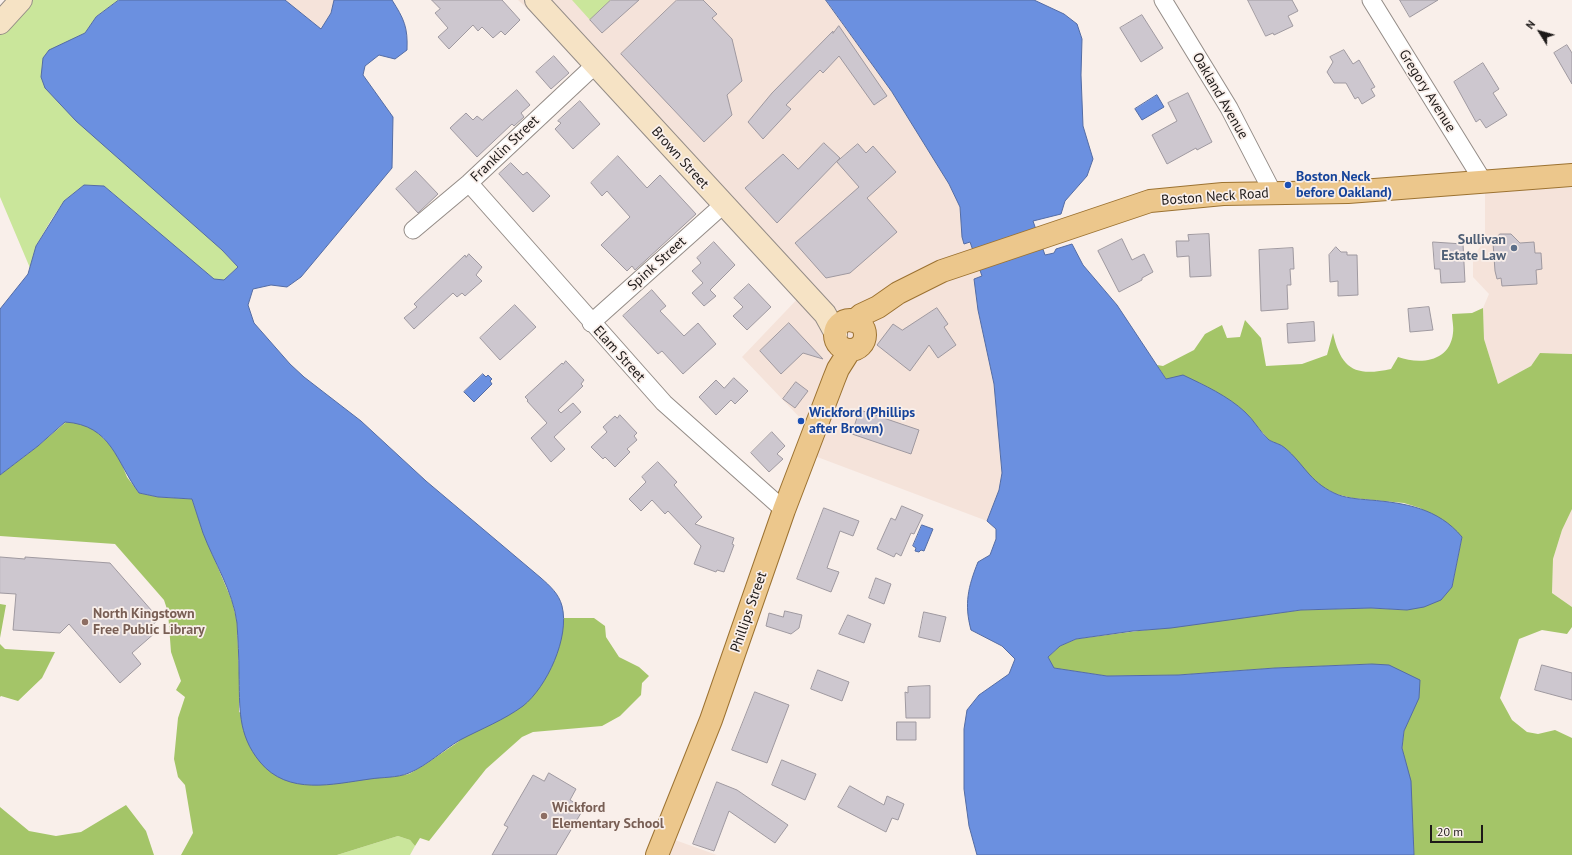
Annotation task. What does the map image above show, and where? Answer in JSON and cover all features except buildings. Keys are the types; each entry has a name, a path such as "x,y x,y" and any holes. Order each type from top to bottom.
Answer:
{"main road":[{"path":"0,23 21,0"},
{"name":"Brown Street","path":"536,0 723,205 844,331"},
{"name":"Boston Neck Road","path":"844,331 861,315 878,307 898,293 942,271 1150,201 1223,194 1348,192 1572,175"},
{"name":"Phillips Street","path":"657,855 711,720 784,510 838,369 836,355 844,331"}],"street":[{"name":"Oakland Avenue","path":"1163,0 1229,108 1273,193"},
{"name":"Gregory Avenue","path":"1371,0 1483,181"},
{"name":"Franklin Street","path":"413,230 469,183 595,65"},
{"name":"Elam Street","path":"469,183 591,323 664,403 784,510"},
{"name":"Spink Street","path":"591,323 723,205"}],"shaded area":[{"path":"285,0 334,0 331,13 321,29"},
{"path":"518,0 826,0 892,92 949,184 960,207 962,237 964,244 970,242 982,276 974,279 978,310 994,384 1002,473 999,490 987,521 812,455 804,422 742,357 804,292 592,68"},
{"path":"1572,188 1572,354 1540,353 1531,366 1498,384 1484,339 1483,308 1489,294 1473,277 1473,258 1485,239 1485,191 1493,189"},
{"path":"1572,509 1572,607 1552,593 1553,559 1562,530"},
{"path":"671,838 675,840 717,855 660,855"}],"green space":[{"path":"30,0 119,0 96,17 85,33 71,40 222,250 238,267 224,280 214,280 104,186 84,185 64,201 36,246 30,268 0,197 0,31"},
{"path":"572,0 611,0 590,20"},
{"path":"1483,308 1484,339 1498,384 1531,366 1540,353 1572,354 1572,509 1562,530 1553,559 1552,593 1572,607 1572,627 1567,634 1542,630 1519,639 1500,698 1512,720 1527,732 1538,734 1555,730 1572,738 1572,855 1414,855 1406,765 1402,748 1404,731 1410,715 1372,664 1275,668 1178,675 1107,676 1053,668 1048,657 1060,646 1076,639 1301,610 1371,608 1407,610 1452,587 1462,537 1420,508 1404,503 1352,498 1336,494 1322,487 1308,475 1285,448 1269,440 1245,412 1200,383 1166,379 1157,365 1163,366 1194,350 1205,334 1222,325 1227,338 1240,337 1245,320 1261,338 1266,366 1302,364 1327,355 1333,333 1340,355 1352,368 1359,371 1368,372 1391,369 1398,357 1415,361 1424,361 1433,359 1440,355 1451,343 1453,331 1452,314 1472,313"},
{"path":"66,422 82,423 96,431 109,444 120,460 127,477 139,493 158,497 192,499 203,532 232,601 237,622 239,712 372,778 409,774 458,742 564,624 564,618 594,618 605,626 606,637 619,657 639,667 649,676 642,683 641,695 620,716 602,726 533,732 522,737 486,769 429,841 420,838 415,846 410,840 398,836 337,855 181,855 193,833 185,785 178,777 174,759 178,718 185,697 176,690 181,681 171,652 168,612 164,600 115,544 0,536 0,475"},
{"path":"0,604 6,605 0,638"},
{"path":"0,644 5,649 55,652 42,678 18,701 0,697"},
{"path":"126,805 146,831 154,855 0,855 0,807 29,831 56,836 81,832"},
{"path":"398,836 410,840 415,846 410,855 337,855"}],"water":[{"path":"119,0 285,0 321,29 331,13 334,0 392,0 400,13 406,29 407,50 395,59 379,55 365,66 363,75 393,117 392,168 301,277 287,287 271,285 253,289 248,305 254,323 290,364 304,377 361,421 426,481 548,584 554,590 561,602 564,618 560,646 548,674 532,698 516,711 460,740 423,766 404,775 326,785 297,784 284,780 271,773 260,762 247,741 241,720 239,697 239,655 235,611 227,588 207,544 192,499 158,497 139,493 111,447 103,438 93,430 81,425 65,422 38,446 0,475 0,309 28,274 36,246 64,201 84,185 104,186 214,279 224,280 238,267 222,250 76,121 45,88 41,77 43,58 49,50 85,33 96,17"},
{"path":"826,0 1034,0 1064,14 1077,24 1082,39 1081,75 1083,126 1093,159 1087,176 1065,201 1061,214 1033,221 1045,255 1054,253 1056,249 1072,244 1083,265 1117,305 1166,379 1183,375 1216,391 1231,401 1248,415 1269,440 1282,445 1318,483 1325,488 1338,495 1356,499 1408,505 1432,513 1453,527 1462,537 1452,587 1441,600 1424,607 1407,610 1371,608 1301,610 1171,628 1133,631 1076,639 1060,646 1048,657 1054,668 1107,676 1178,675 1275,668 1372,664 1389,665 1420,680 1419,698 1404,731 1402,748 1411,781 1414,855 977,855 969,826 964,789 964,729 967,710 979,695 1009,674 1015,659 1002,646 971,630 968,612 968,596 978,562 990,555 996,539 996,529 987,521 999,490 1002,473 994,384 978,310 974,279 982,276 970,242 964,244 962,237 960,207 949,184 892,92"},
{"path":"1157,95 1164,107 1142,120 1135,109"},
{"path":"483,374 486,377 488,375 492,379 490,381 492,384 474,402 464,392"},
{"path":"922,525 933,529 924,551 921,550 919,552 915,551 916,548 913,546"}],"place":[{"name":"Boston Neck before Oakland)","path":"1288,185"},
{"name":"Sullivan Estate Law","path":"1514,248"},
{"name":"Wickford (Phillips after Brown)","path":"801,421"},
{"name":"North Kingstown Free Public Library","path":"85,622"},
{"name":"Wickford Elementary School","path":"544,816"}]}
